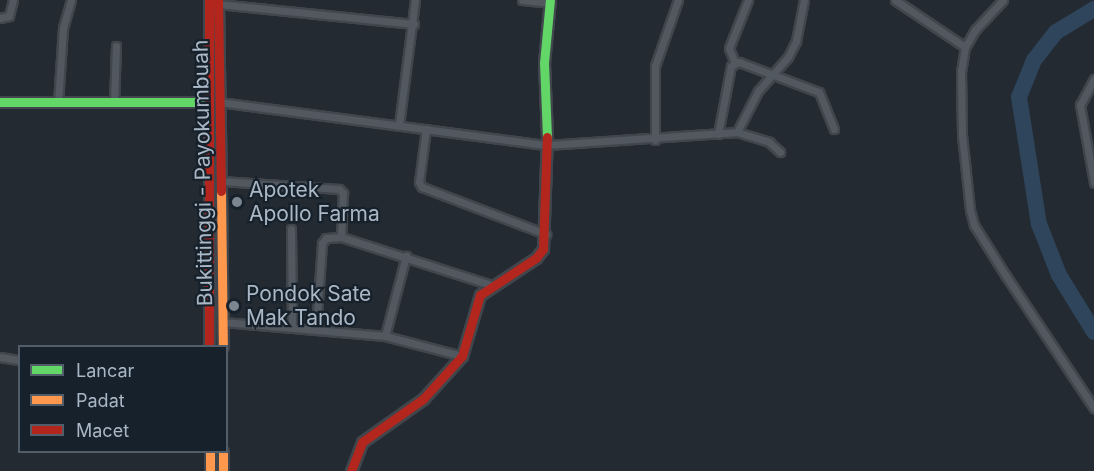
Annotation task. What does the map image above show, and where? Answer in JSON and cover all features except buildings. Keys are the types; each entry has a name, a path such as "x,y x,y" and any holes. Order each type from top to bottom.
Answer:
{"main road":[{"name":"Bukittinggi - Payokumbuah","path":"208,0 209,345"},
{"name":"Bukittinggi - Payokumbuah","path":"218,2 223,345"},
{"path":"351,471 362,442 434,389 462,356 480,295 491,285 536,258 543,249 546,234 547,145 544,63 549,2"},
{"path":"0,102 207,102"},
{"path":"208,239 222,238"},
{"path":"208,280 222,281"},
{"path":"210,453 210,471"},
{"path":"223,453 223,471"}],"street":[{"path":"0,18 9,16 13,0"},
{"path":"58,103 63,28 71,0"},
{"path":"399,125 414,24 415,0"},
{"path":"522,0 549,2"},
{"path":"655,140 655,66 678,0"},
{"path":"735,63 729,48 748,0"},
{"path":"736,132 770,72 788,57 796,41 804,0"},
{"path":"895,0 966,47"},
{"path":"1003,0 989,12 966,47 961,71 962,135 974,225 1094,408"},
{"path":"218,2 414,24"},
{"path":"114,103 116,46"},
{"path":"718,134 731,66 735,63"},
{"path":"735,63 770,72 819,92 834,129"},
{"path":"1094,78 1080,105 1094,183"},
{"path":"219,102 547,145 655,140 736,132 769,142 780,152"},
{"path":"426,129 422,187 546,234"},
{"path":"221,181 341,189 341,237"},
{"path":"291,229 292,327"},
{"path":"316,329 322,243 326,237 341,237 406,255 491,285"},
{"path":"384,336 406,255"},
{"path":"223,321 384,336 462,356"},
{"path":"0,357 18,360"}],"waterway":[{"path":"1094,9 1056,32 1034,60 1019,97 1039,224 1059,275 1094,332"}],"traffic: fast":[{"path":"547,137 544,63 550,0"},
{"path":"0,102 207,102"}],"traffic: slow":[{"path":"221,191 223,345"},
{"path":"210,453 210,471"},
{"path":"223,453 223,471"}],"traffic: jam":[{"path":"209,0 209,345"},
{"path":"218,0 221,191"},
{"path":"351,471 362,442 423,399 462,356 480,295 536,258 543,249 547,137"}],"place":[{"name":"Apotek Apollo Farma","path":"237,202"},
{"name":"Pondok Sate Mak Tando","path":"234,306"}]}
